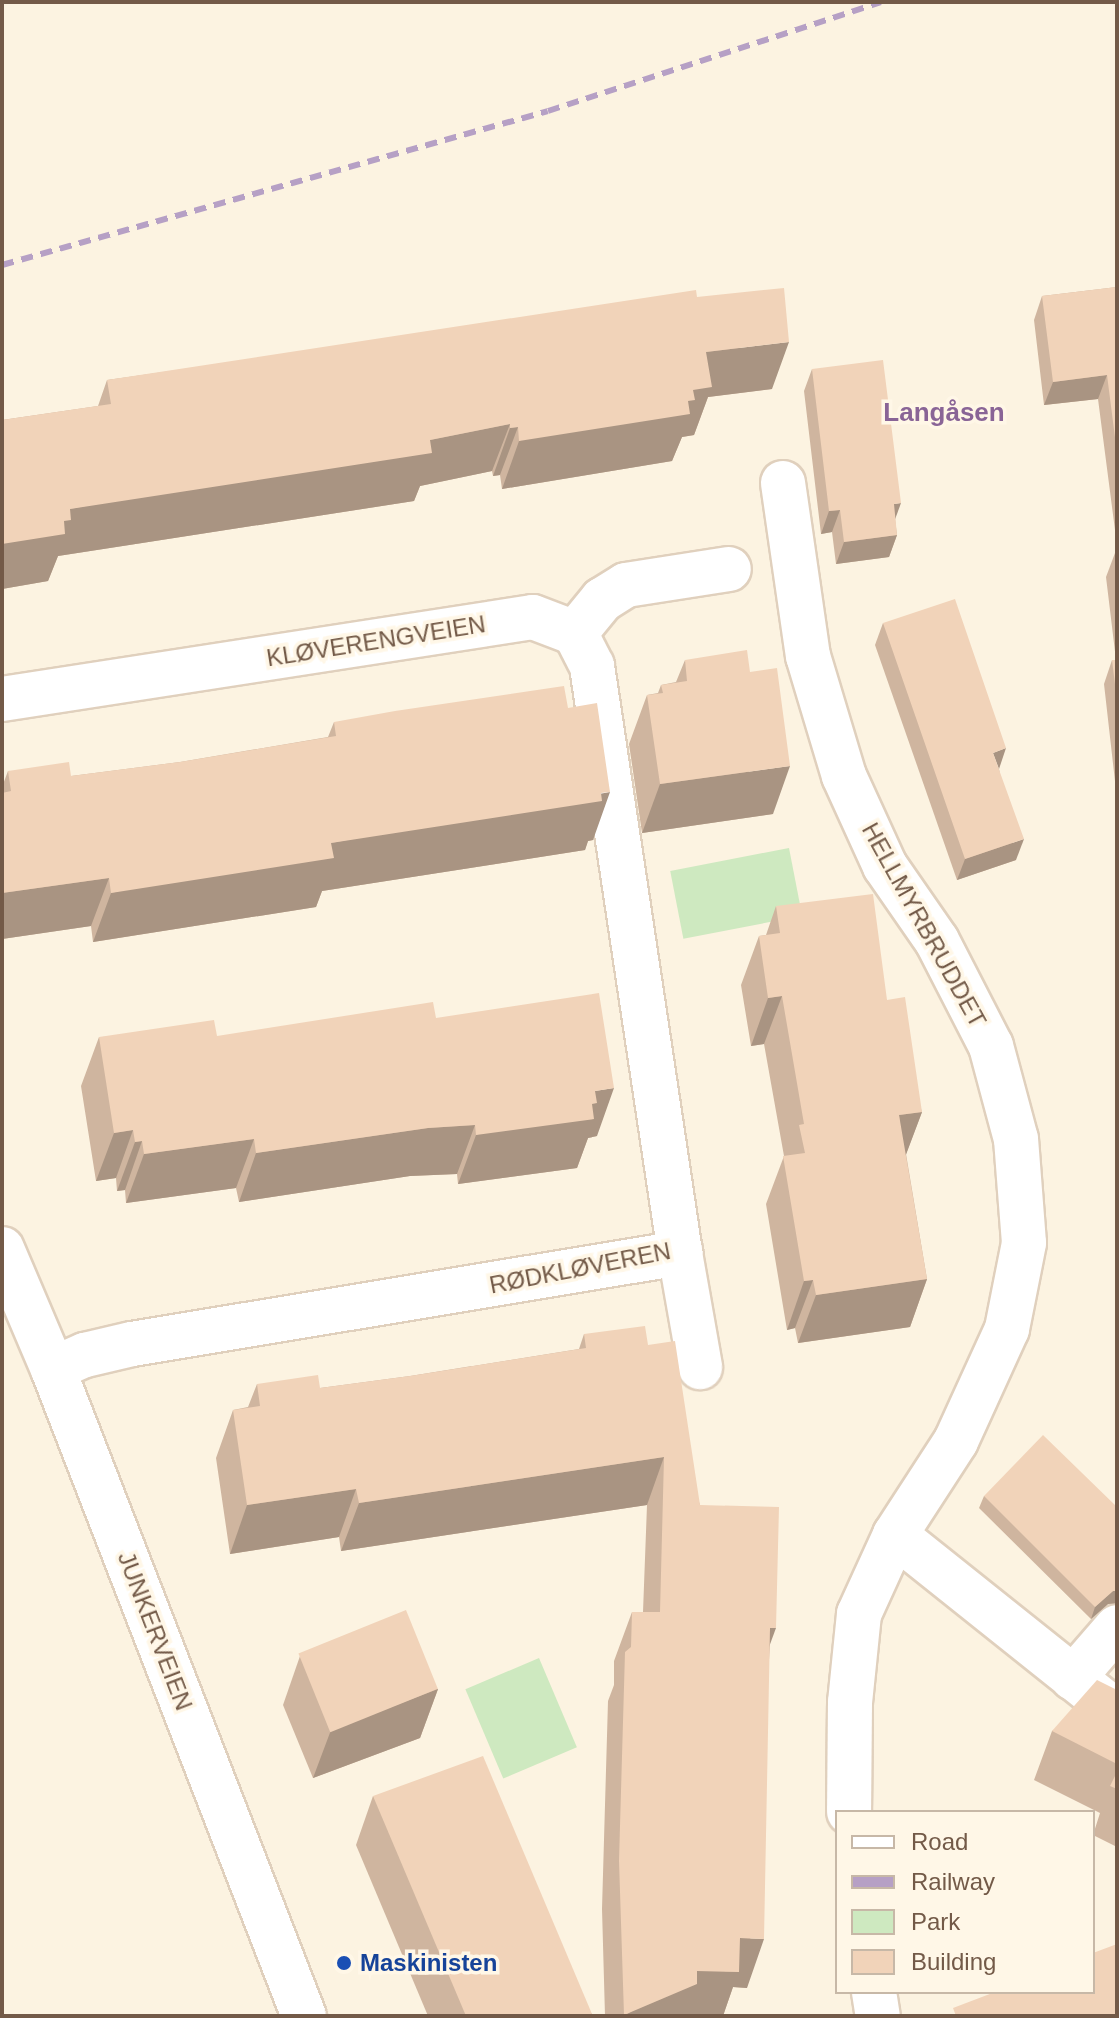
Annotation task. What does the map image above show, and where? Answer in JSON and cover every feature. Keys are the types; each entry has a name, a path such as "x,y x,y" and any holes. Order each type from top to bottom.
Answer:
{"street":[{"name":"HELLMYRBRUDDET","path":"783,483 808,656 844,776 885,866 937,941 991,1046 1016,1139 1024,1243 1007,1329 956,1441 895,1535 859,1614 850,1702 849,1810"},
{"path":"575,633 602,600 626,585 729,569"},
{"name":"KLØVERENGVEIEN","path":"2,699 533,617 575,633"},
{"name":"RØDKLØVEREN","path":"53,1369 85,1355 132,1344 680,1253 592,666 575,633"},
{"name":"JUNKERVEIEN","path":"2,1249 53,1369 304,2016"},
{"path":"680,1253 700,1367"},
{"path":"895,1535 1117,1712"},
{"path":"1073,1678 1117,1627"},
{"path":"874,1994 878,2016"}],"green space":[{"path":"789,848 802,916 683,939 670,871"},
{"path":"539,1658 577,1747 503,1779 465,1689"}],"building":[{"path":"1117,287 1117,453 1107,375 1053,382 1042,296"},
{"path":"784,288 789,342 706,352 712,387 693,390 695,400 688,401 690,414 519,441 518,427 510,428 510,424 430,440 432,453 70,509 71,520 64,521 65,534 2,544 2,420 111,404 107,380 696,290 697,297"},
{"path":"883,360 901,503 894,504 897,535 844,542 840,510 829,511 812,369"},
{"path":"955,599 1006,748 993,753 1024,839 965,859 883,623"},
{"path":"747,650 750,672 777,668 790,766 660,784 647,695 663,693 661,685 687,681 685,660"},
{"path":"1112,660 1117,660 1117,700"},
{"path":"564,686 568,708 597,703 610,792 601,793 602,801 331,843 334,858 111,893 109,878 2,893 2,793 11,791 8,771 69,762 71,776 180,762 336,736 334,722"},
{"path":"873,894 887,1000 905,997 922,1112 899,1115 927,1279 816,1295 813,1280 804,1281 783,1156 805,1153 799,1125 804,1124 782,996 768,998 759,936 780,933 776,906"},
{"path":"599,993 614,1088 595,1091 597,1103 592,1104 594,1119 476,1135 475,1125 428,1128 256,1153 254,1139 144,1154 142,1141 135,1142 133,1130 114,1133 99,1037 214,1020 217,1036 433,1002 436,1018"},
{"path":"645,1326 648,1345 675,1341 700,1505 779,1507 776,1628 770,1628 764,1939 740,1938 739,1972 697,1971 697,1984 624,2015 619,1861 625,1652 631,1647 632,1612 660,1612 664,1457 359,1503 356,1489 247,1505 233,1410 260,1406 257,1384 318,1375 320,1388 410,1376 586,1348 584,1334"},
{"path":"1043,1435 1117,1507 1117,1591 1095,1607 984,1496"},
{"path":"406,1610 438,1689 330,1732 298,1653"},
{"path":"1097,1680 1117,1690 1117,1764 1052,1731"},
{"path":"483,1756 592,2014 588,2016 466,2016 373,1796"},
{"path":"1117,1772 1117,1789 1110,1786"},
{"path":"1117,1944 1117,2016 956,2016 953,2008 990,1994 1095,1994 1095,1952"}],"railway":[{"path":"2,265 548,111 881,2"}],"place":[{"name":"Maskinisten","path":"344,1963"}],"district":[{"name":"Langåsen","path":"944,413"}]}
